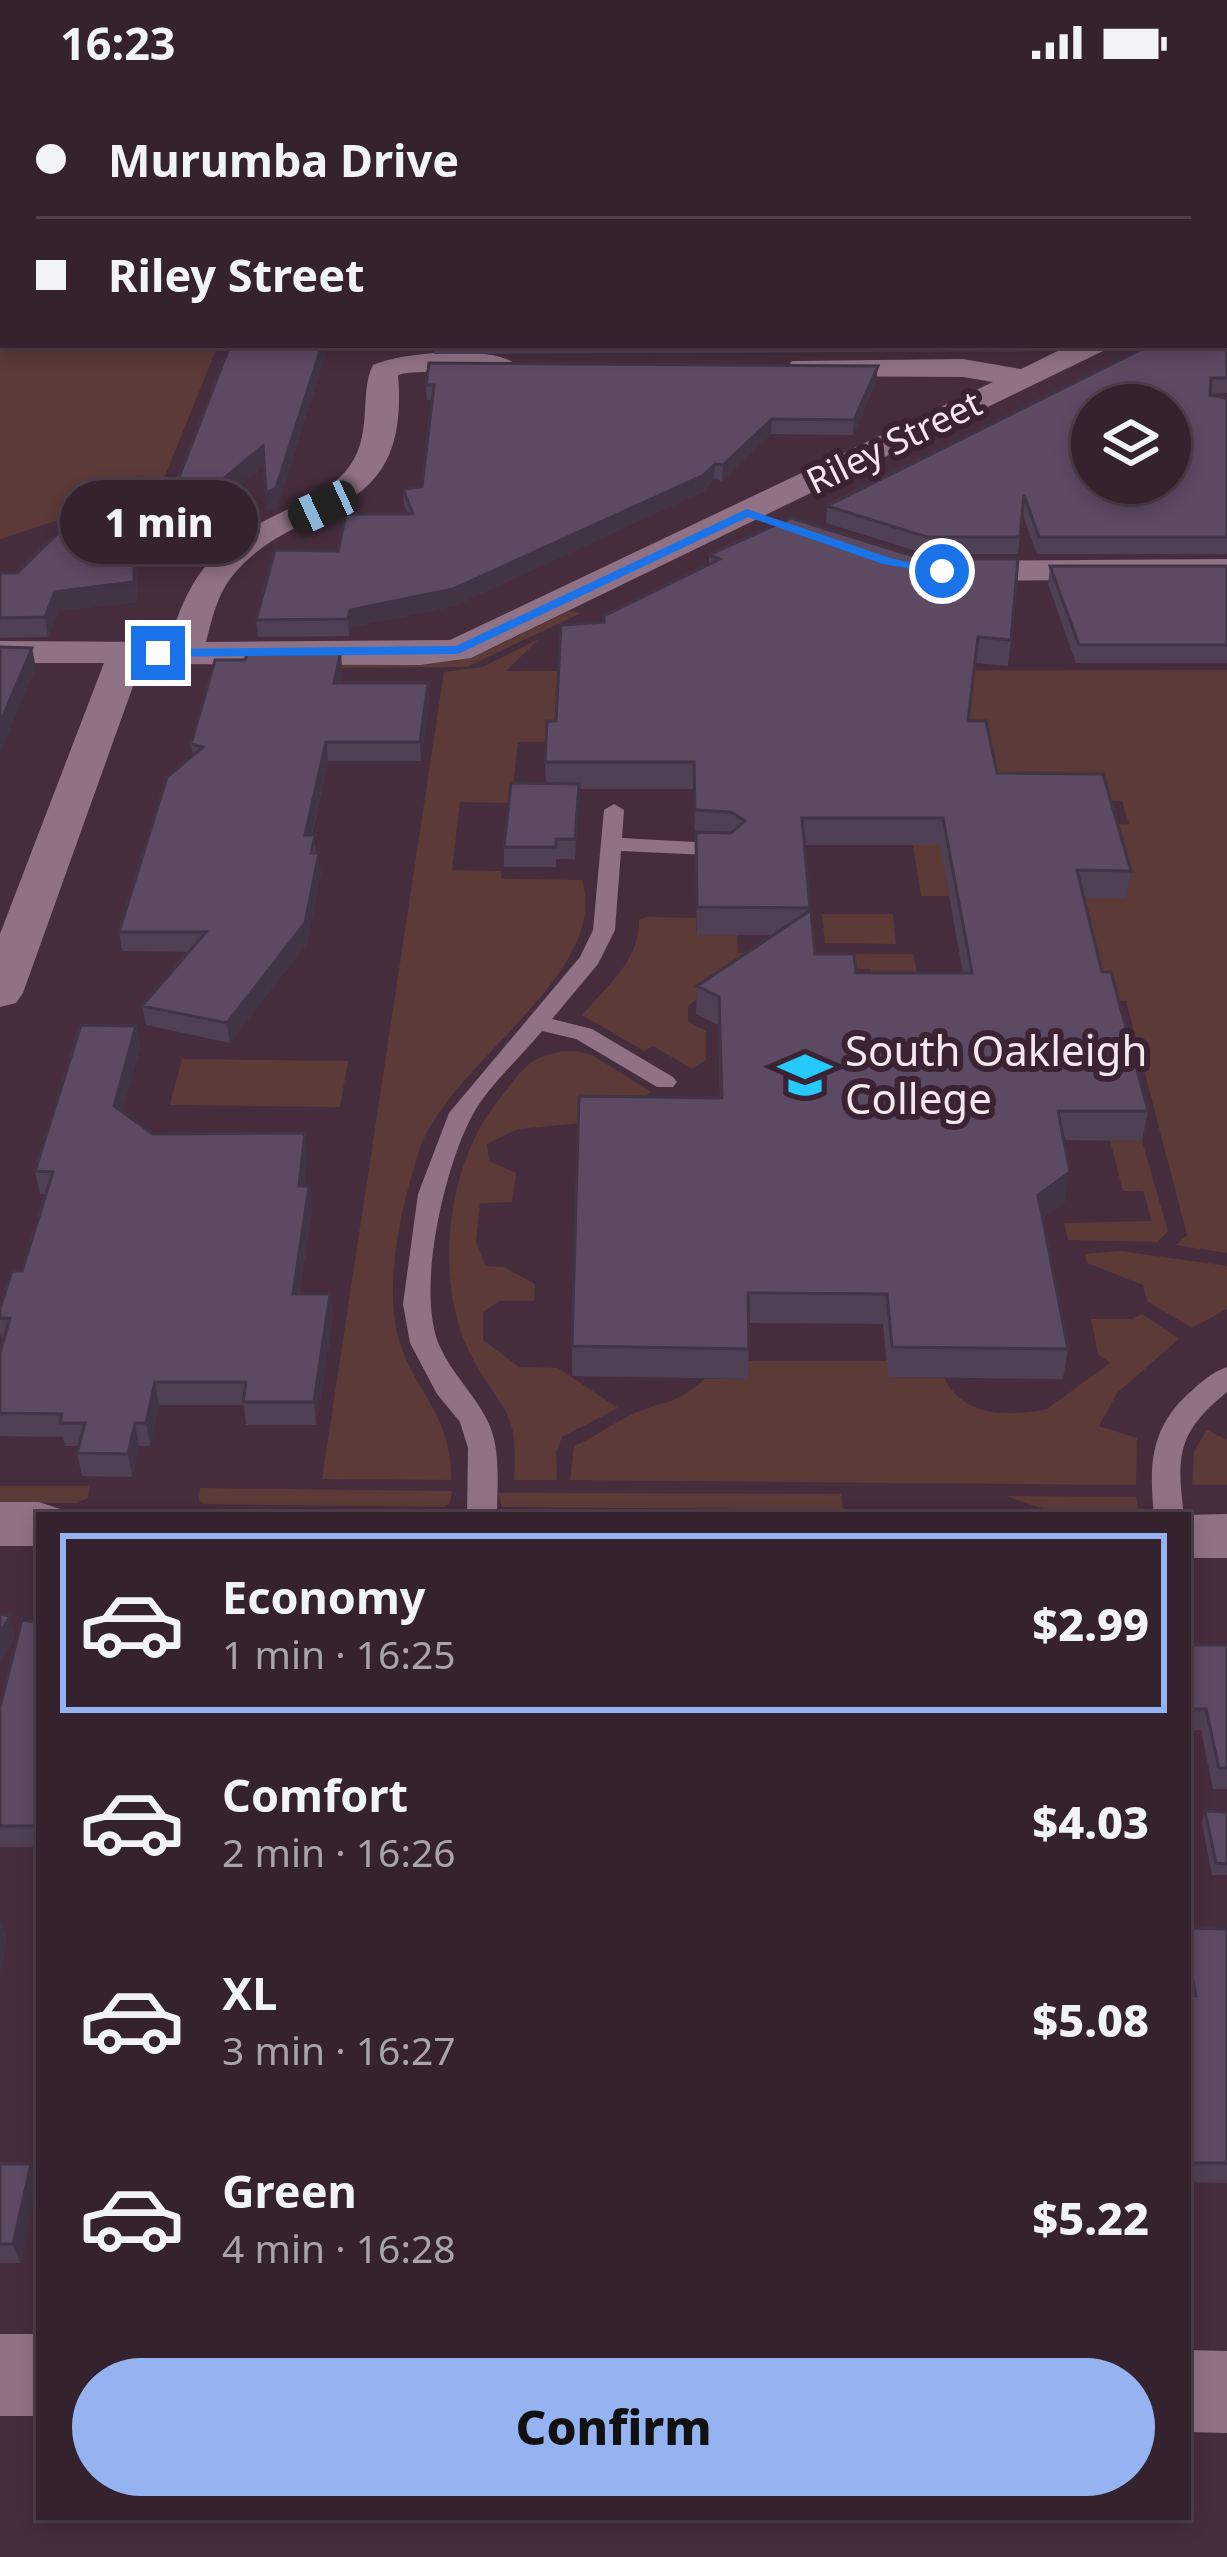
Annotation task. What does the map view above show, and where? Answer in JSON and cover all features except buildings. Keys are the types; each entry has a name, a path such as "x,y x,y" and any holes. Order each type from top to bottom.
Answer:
{"street":[{"name":"Riley Street","path":"0,652 458,650 1087,348"},
{"path":"184,653 210,580 224,563 257,538 338,497 367,469 386,398 383,371 387,367 404,363 543,366"},
{"path":"772,367 963,368 1024,378"},
{"path":"747,513 792,528"},
{"path":"904,566 966,571 1227,569"},
{"path":"0,993 127,652"},
{"path":"0,1524 36,1524"},
{"path":"1191,1536 1227,1536"},
{"path":"0,2375 36,2375"},
{"path":"1191,2392 1227,2392"}],"lane":[{"path":"482,1512 482,1448 473,1419 447,1387 424,1343 416,1304 430,1194 461,1113 590,959 604,930 614,811"},
{"path":"609,844 730,850"},
{"path":"538,1023 584,1034 665,1082"},
{"path":"1169,1512 1163,1451 1186,1414 1227,1377"}],"shaded area":[{"path":"0,348 217,348 161,486 0,539"},
{"path":"569,611 581,613 467,667 339,668 346,662 453,661 487,651"},
{"path":"539,639 506,671 1227,670 1227,1253 1176,1245 1187,1235 1126,1001 1097,1000 940,842 949,896 921,896 911,832 1129,824 1122,801 1079,801 639,742 518,742 511,803 460,802 452,870 501,871 502,879 582,880 585,915 573,950 550,985 434,1121 406,1195 394,1262 396,1327 445,1435 451,1480 322,1479 444,672 482,667"},
{"path":"822,914 893,914 896,944 825,943"},
{"path":"696,918 697,935 737,935 738,953 913,954 917,973 898,992 874,992 871,969 736,969 688,1006 688,1021 706,1031 706,1060 692,1069 653,1046 644,1051 582,1015 628,960 639,920"},
{"path":"576,1051 592,1055 651,1092 604,1121 518,1129 487,1144 489,1161 516,1173 512,1202 480,1203 476,1241 485,1266 504,1267 535,1284 534,1301 499,1301 483,1312 483,1340 519,1367 558,1368 618,1408 562,1437 556,1452 557,1480 514,1480 512,1427 461,1333 449,1265 450,1229 466,1160 497,1102 538,1058"},
{"path":"182,1059 348,1061 340,1107 170,1105"},
{"path":"1110,1140 1142,1141 1168,1231 1158,1242 1068,1240 1064,1223 1152,1221 1143,1191 1123,1191"},
{"path":"1120,1251 1227,1266 1227,1309 1192,1328 1147,1301 1143,1285 1087,1263 1085,1254"},
{"path":"1142,1314 1179,1339 1117,1393 1099,1426 1137,1438 1136,1485 570,1480 574,1446 635,1413 677,1398 705,1379 747,1379 747,1361 887,1361 890,1377 944,1378 975,1407 1002,1413 1032,1412 1047,1409 1110,1363 1098,1354 1091,1319 1132,1319"},
{"path":"1207,1430 1227,1440 1227,1485 1192,1485 1194,1451"},
{"path":"0,1486 89,1486 88,1498 77,1503 0,1503"},
{"path":"200,1488 452,1491 450,1503 443,1507 204,1504 199,1500"},
{"path":"498,1493 841,1494 843,1510 502,1507"},
{"path":"1006,1496 1136,1497 1138,1507 1135,1512 1052,1512"}],"place":[{"name":"South Oakleigh College","path":"805,1075"}],"route":[{"path":"158,653 420,654 458,650 747,513 887,561 942,571"}]}
